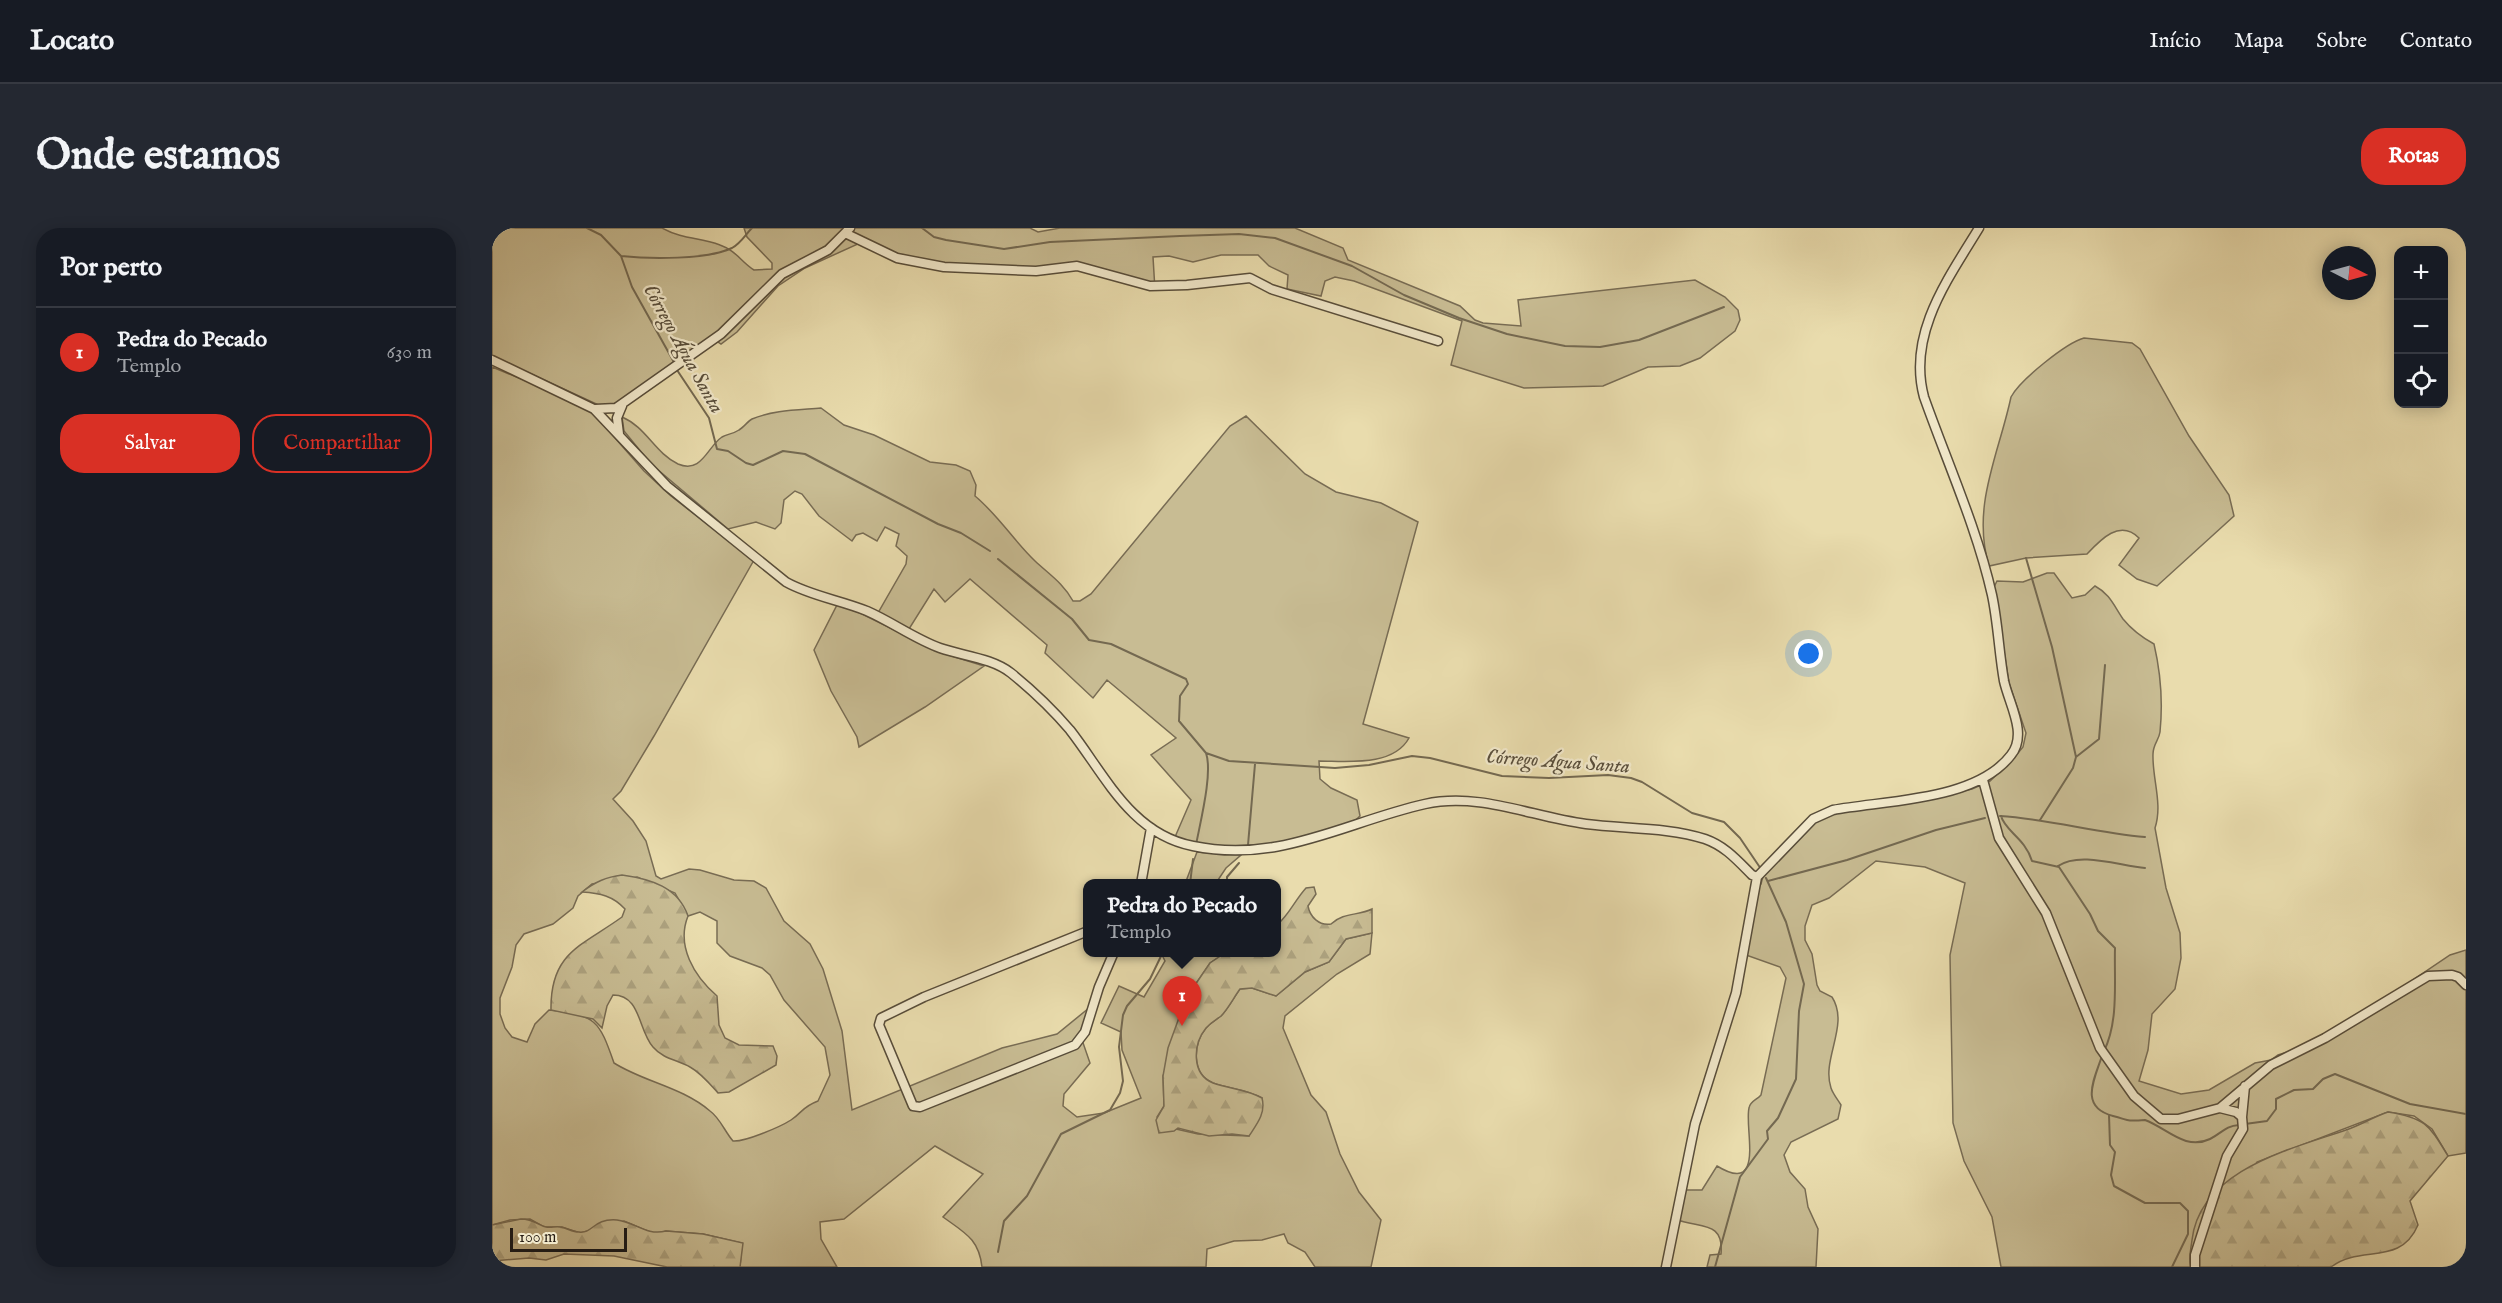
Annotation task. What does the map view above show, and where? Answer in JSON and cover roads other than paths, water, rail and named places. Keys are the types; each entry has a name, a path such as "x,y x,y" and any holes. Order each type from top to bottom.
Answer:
{"street":[{"path":"1666,1267 1695,1125 1736,993 1757,877 1813,819 1825,812 1952,791 1983,780 2011,755 2017,743 2018,728 2003,674 1992,596 1924,397 1918,364 1921,343 1929,318 1979,228"},
{"path":"594,409 613,409 623,403 728,328 782,274 828,250 848,231 897,258 952,268 1036,271 1077,266 1121,279 1163,287 1250,278 1271,289 1438,341"},
{"path":"492,360 594,409 667,486 786,582 801,590 854,606 939,647 1005,669 1058,716 1116,797 1151,828 1192,846 1250,850 1276,849 1300,844 1425,804 1476,801 1584,824 1704,839 1726,850 1757,877"},
{"path":"619,434 617,418 623,403"},
{"path":"1983,780 1999,838 2046,913 2078,987 2100,1048 2134,1096 2161,1119 2178,1119 2220,1108 2277,1061 2325,1038 2428,976 2452,975 2458,977 2466,986"},
{"path":"1142,879 1151,828"},
{"path":"1083,933 924,997 880,1018 879,1025 913,1106 920,1107 1076,1045 1085,1032 1099,987 1112,957"},
{"path":"2195,1267 2195,1255 2223,1169 2242,1122 2245,1086"},
{"path":"2220,1108 2236,1112 2242,1122"}],"waterway":[{"name":"Córrego Água Santa","path":"587,228 601,235 621,256 632,287 675,364"},
{"path":"621,256 662,258 708,255 732,248 752,228"},
{"path":"922,228 934,237 1004,249 1050,242 1180,236 1239,234 1275,238 1352,266 1404,295 1459,318 1507,334 1565,346 1600,347 1639,340 1724,307"},
{"name":"Córrego Água Santa","path":"677,370 709,418 717,449 728,451 753,465 783,451 805,454 938,524 961,533 990,551"},
{"path":"2026,558 2052,647 2076,757"},
{"name":"Córrego Água Santa","path":"998,559 1072,619 1089,640 1111,644 1186,679 1188,684 1180,696 1179,721 1206,753 1229,761 1335,768 1369,765 1412,756 1430,758 1502,776 1549,778 1608,775 1631,778 1642,782 1692,813 1724,822 1740,838 1761,869"},
{"path":"2040,820 2073,768 2076,757 2099,739 2105,665"},
{"path":"1196,845 1207,785 1206,753"},
{"path":"1248,845 1255,764"},
{"path":"2000,816 2145,837"},
{"name":"Córrego Água Santa","path":"2001,816 2025,846 2032,861 2059,867 2090,914 2098,931 2115,948 2114,1014 2104,1051"},
{"name":"Córrego Água Santa","path":"1768,881 1847,860 1936,830 1985,818"},
{"path":"1191,879 1193,859"},
{"path":"2058,866 2077,860 2089,860 2145,868"},
{"path":"1227,879 1239,863"},
{"path":"1715,1267 1740,1177 1768,1139 1767,1131 1778,1118 1796,1079 1799,1011 1804,984 1786,922 1766,878"},
{"path":"998,1252 1004,1221 1027,1196 1061,1134 1110,1110 1120,1093 1123,1081 1119,1047 1123,1015 1127,1006 1150,979 1161,957"},
{"name":"Córrego Água Santa","path":"2102,1056 2092,1092 2092,1099 2102,1112 2128,1120 2145,1120 2176,1137 2192,1142 2210,1139 2227,1128 2239,1125"},
{"name":"Córrego Água Santa","path":"2245,1124 2267,1121 2276,1109 2276,1099 2294,1090 2313,1089 2323,1079 2335,1074 2410,1104 2466,1114"},
{"path":"2109,1115 2110,1145 2115,1152 2111,1175 2114,1186 2145,1203 2180,1203 2188,1211 2188,1234 2172,1267"}],"place":[{"name":"Pedra do Pecado","path":"1182,1026"}]}
